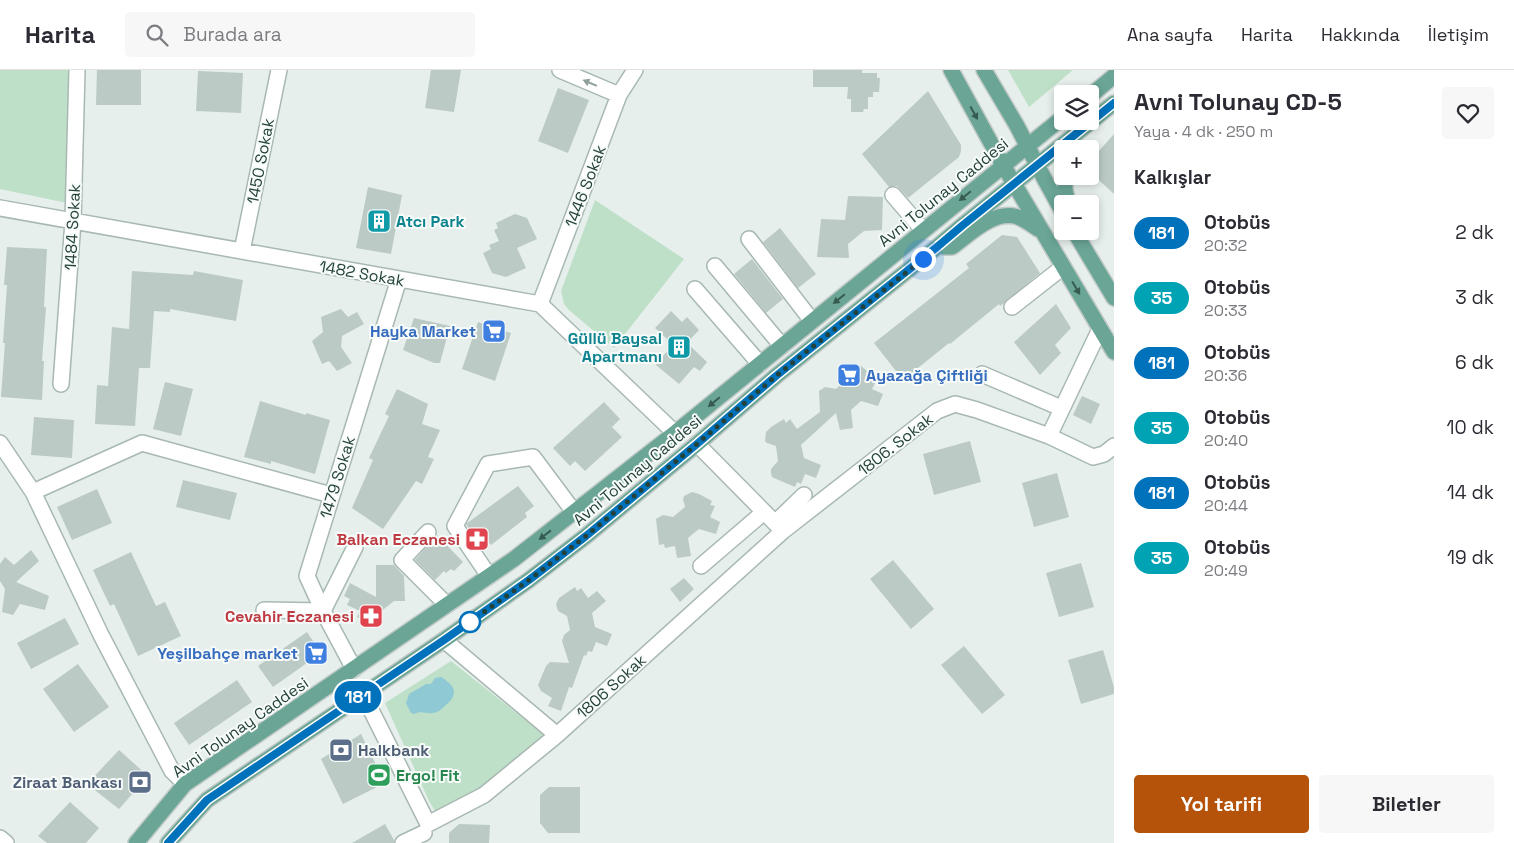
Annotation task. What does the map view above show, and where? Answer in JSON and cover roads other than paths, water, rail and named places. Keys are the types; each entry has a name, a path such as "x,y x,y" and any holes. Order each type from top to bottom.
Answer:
{"main road":[{"path":"951,70 1003,166 1114,352"},
{"path":"984,70 1018,126 1054,196"},
{"path":"1099,88 1114,76"},
{"name":"Avni Tolunay Caddesi","path":"1099,115 1114,103"},
{"name":"Avni Tolunay Caddesi","path":"136,843 185,784 514,559 675,434 1054,124"},
{"name":"Avni Tolunay Caddesi","path":"168,843 207,800 444,640 529,580 586,536 776,376 1080,130"},
{"path":"937,247 952,246 993,218 1007,215 1018,217 1042,232"},
{"path":"1079,240 1114,298"}],"street":[{"name":"1484 Sokak","path":"61,384 73,221 77,70"},
{"name":"1450 Sokak","path":"242,251 279,70"},
{"path":"560,70 619,95"},
{"name":"1446 Sokak","path":"540,304 619,95 635,70"},
{"path":"893,196 923,230"},
{"name":"1482 Sokak","path":"0,208 540,304"},
{"path":"749,239 812,321"},
{"path":"715,266 782,346"},
{"path":"1012,307 1063,267"},
{"name":"1479 Sokak","path":"354,669 323,611 307,576 398,279"},
{"path":"695,289 760,364"},
{"path":"540,304 675,434"},
{"path":"1049,436 1100,328"},
{"path":"982,374 1061,408"},
{"name":"1806. Sokak","path":"779,527 937,410 955,404 978,410 1049,436 1093,457 1104,454 1114,446"},
{"path":"0,443 33,492 100,635 172,771 185,784"},
{"path":"33,492 142,443 332,495"},
{"path":"697,444 779,527 804,495"},
{"path":"489,576 455,526 488,464 534,457 574,512"},
{"path":"701,566 764,512"},
{"name":"1806 Sokak","path":"403,843 427,833 484,795 557,734 779,527"},
{"path":"428,532 402,560 447,605"},
{"path":"264,610 323,611 355,547"},
{"path":"444,640 557,734"},
{"path":"363,694 427,833"},
{"path":"178,843 182,827"},
{"path":"0,838 6,843"}],"water":[{"path":"441,677 452,686 454,692 451,700 441,710 435,712 411,713 406,703 409,694 426,684 431,684 435,678"}],"place":[{"name":"Atcı Park","path":"379,221"},
{"name":"Hayka Market","path":"494,331"},
{"name":"Güllü Baysal Apartmanı","path":"679,347"},
{"name":"Ayazağa Çiftliği","path":"849,375"},
{"name":"Balkan Eczanesi","path":"477,539"},
{"name":"Cevahir Eczanesi","path":"371,616"},
{"name":"Yeşilbahçe market","path":"316,653"},
{"name":"Halkbank","path":"341,750"},
{"name":"Ergo! Fit","path":"379,775"},
{"name":"Ziraat Bankası","path":"140,782"}]}
